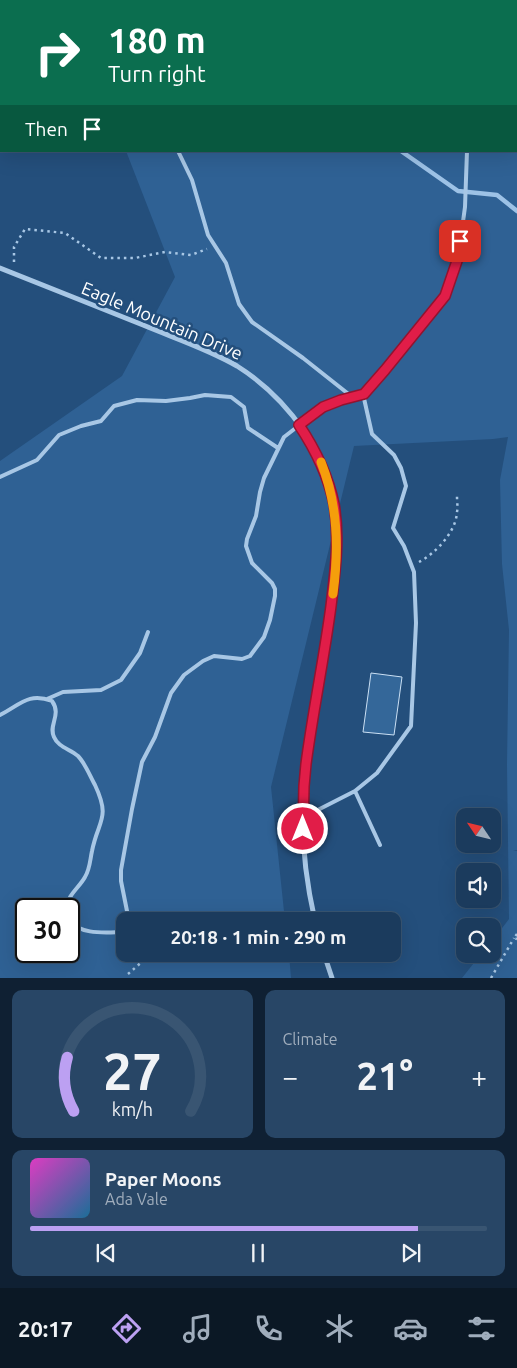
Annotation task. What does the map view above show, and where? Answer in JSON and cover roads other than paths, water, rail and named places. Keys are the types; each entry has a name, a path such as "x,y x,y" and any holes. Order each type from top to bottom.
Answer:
{"street":[{"name":"Eagle Mountain Drive","path":"0,268 226,360 268,389 285,406 312,443 328,481 335,512 336,536 334,586 306,764 302,818 305,864 313,912"},
{"path":"327,962 332,978"}],"lane":[{"path":"178,152 192,180 204,226 214,246 226,263 239,304 246,314 258,326 351,396"},
{"path":"128,912 121,881 121,870 132,809 142,762 155,737 171,693 184,675 202,661 214,656 242,659 250,656 264,637 270,620 275,596 272,582 252,563 246,546 246,539 256,516 261,485 284,437 323,407 351,396 364,394 445,296 458,258 465,199 467,152"},
{"path":"302,818 355,791 377,773 411,726 416,623 414,572 404,546 393,528 406,486 401,468 394,455 372,434 364,394"},
{"path":"0,477 36,460 60,435 81,426 101,421 114,406 137,400 166,400 205,395 231,397 244,407 248,428 278,448"},
{"path":"47,699 63,692 101,690 121,680 140,653 148,632"},
{"path":"0,715 20,701 30,698 38,697 54,703 57,711 53,728 54,738 57,743 75,753 81,759 100,797 103,810 102,822 92,850 90,866 86,876 69,898"},
{"path":"355,791 380,845"},
{"path":"80,929 85,931 116,932"}],"waterway":[{"path":"402,152 458,191 497,195 517,211"}]}
